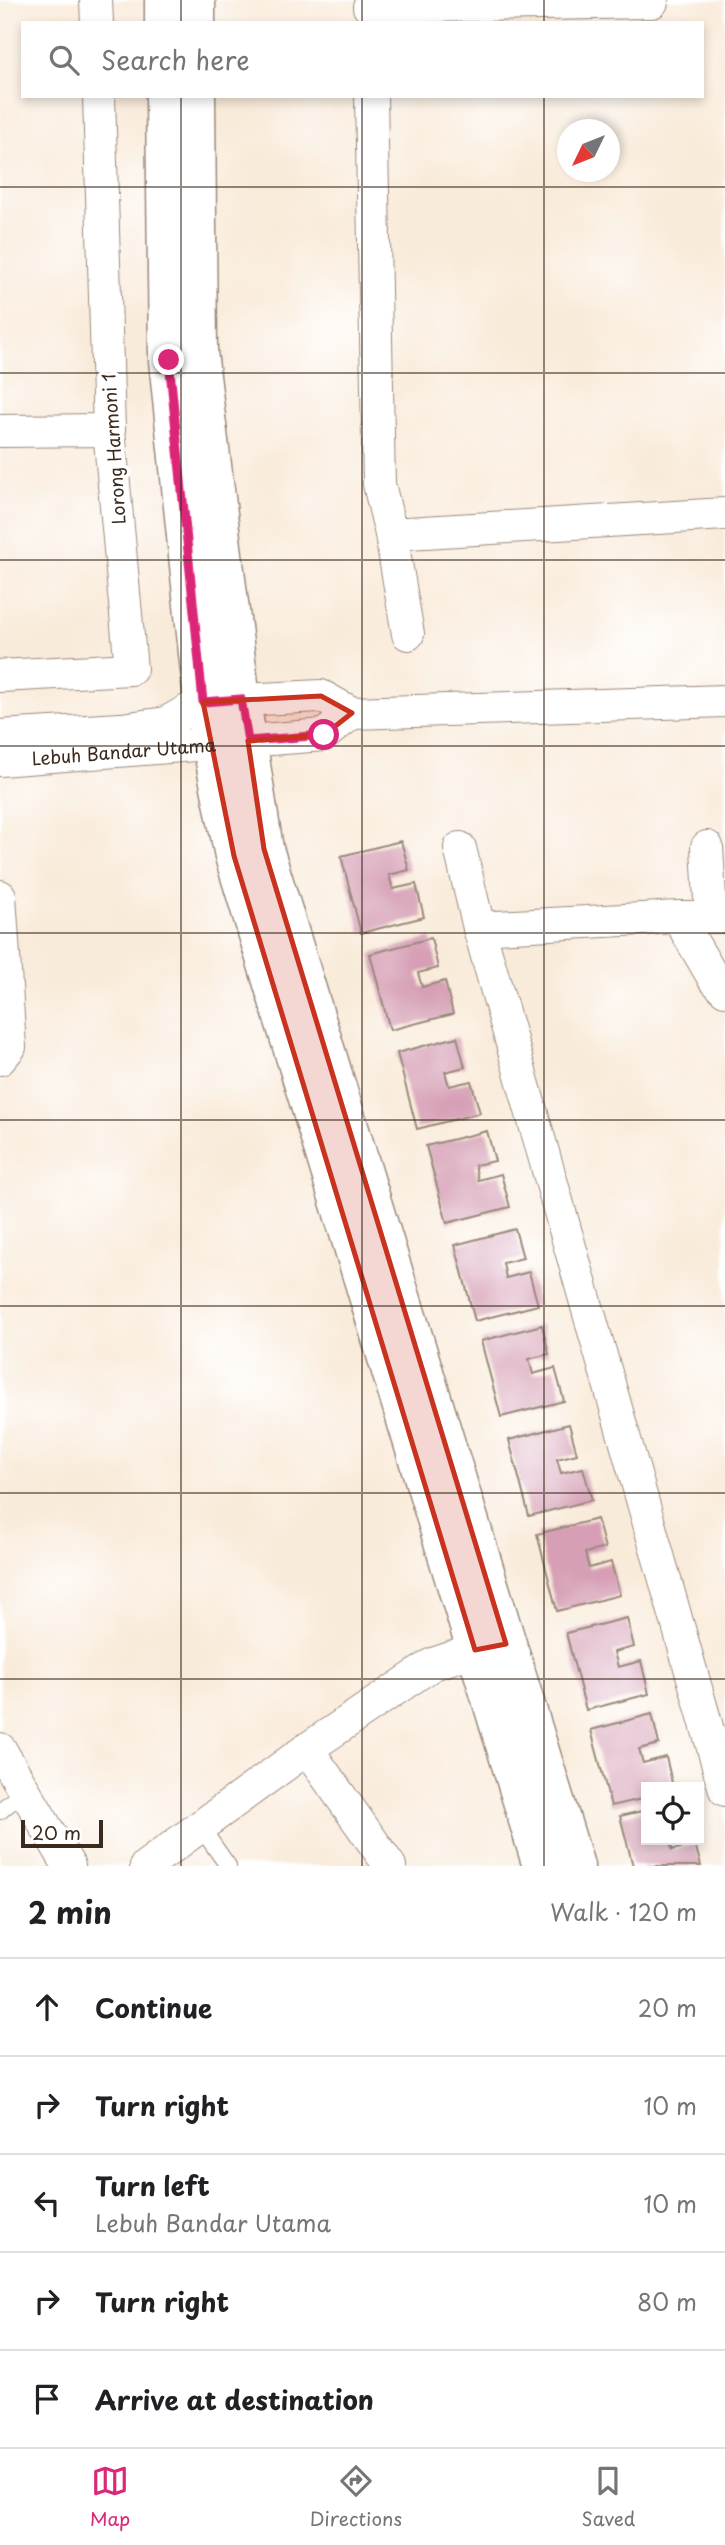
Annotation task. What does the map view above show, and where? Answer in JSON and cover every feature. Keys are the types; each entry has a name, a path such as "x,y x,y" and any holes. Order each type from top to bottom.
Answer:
{"street":[{"path":"96,0 97,21"},
{"path":"164,0 164,21"},
{"path":"196,0 196,21"},
{"path":"369,10 652,2"},
{"name":"Lorong Harmoni 1","path":"0,676 131,669 110,430 99,98"},
{"path":"165,98 169,360 203,702 234,856 490,1647 575,1866"},
{"path":"196,98 198,352 241,699 264,849 490,1647 542,1866"},
{"path":"371,98 379,484 391,534 408,634"},
{"path":"0,431 110,430"},
{"path":"391,534 725,514"},
{"name":"Lebuh Bandar Utama","path":"0,736 121,729 166,723 203,702 241,699 321,696 352,713 324,735 0,761"},
{"path":"352,713 725,701"},
{"path":"479,928 718,917 707,847"},
{"path":"460,848 479,928 725,1790"},
{"path":"0,897 10,1047 0,1059"},
{"path":"678,917 714,979 725,990"},
{"path":"146,1866 307,1749 433,1664 490,1647"},
{"path":"0,1749 69,1866"},
{"path":"307,1749 390,1866"}],"lane":[{"path":"0,1811 24,1791"},
{"path":"200,1826 229,1866"}],"highlighted area":[{"path":"321,696 352,713 324,735 248,741 264,849 506,1644 475,1650 234,856 203,702"}],"building":[{"path":"401,841 409,870 389,875 393,889 416,884 424,917 361,933 341,856"},
{"path":"431,938 438,968 418,973 422,987 445,981 453,1014 390,1030 370,954"},
{"path":"457,1037 465,1067 445,1072 449,1086 471,1081 480,1113 417,1129 397,1053"},
{"path":"487,1131 495,1161 475,1165 478,1180 501,1174 510,1207 447,1223 426,1146"},
{"path":"515,1229 523,1258 503,1263 506,1278 529,1272 538,1305 475,1321 455,1245"},
{"path":"542,1325 549,1354 529,1359 533,1374 555,1368 564,1401 501,1417 481,1341"},
{"path":"569,1424 577,1454 557,1459 561,1473 583,1468 592,1500 529,1516 509,1440"},
{"path":"597,1519 605,1548 585,1553 589,1568 611,1562 620,1595 557,1611 537,1534"},
{"path":"627,1618 634,1647 614,1652 618,1667 641,1661 649,1694 586,1710 566,1633"},
{"path":"652,1714 659,1744 639,1749 643,1763 666,1757 672,1782 641,1782 641,1799 611,1806 591,1730"},
{"path":"641,1811 641,1845 671,1845 672,1850 695,1845 701,1866 633,1866 620,1816"}],"route":[{"path":"169,360 203,702 241,699 248,741 324,735"}]}
